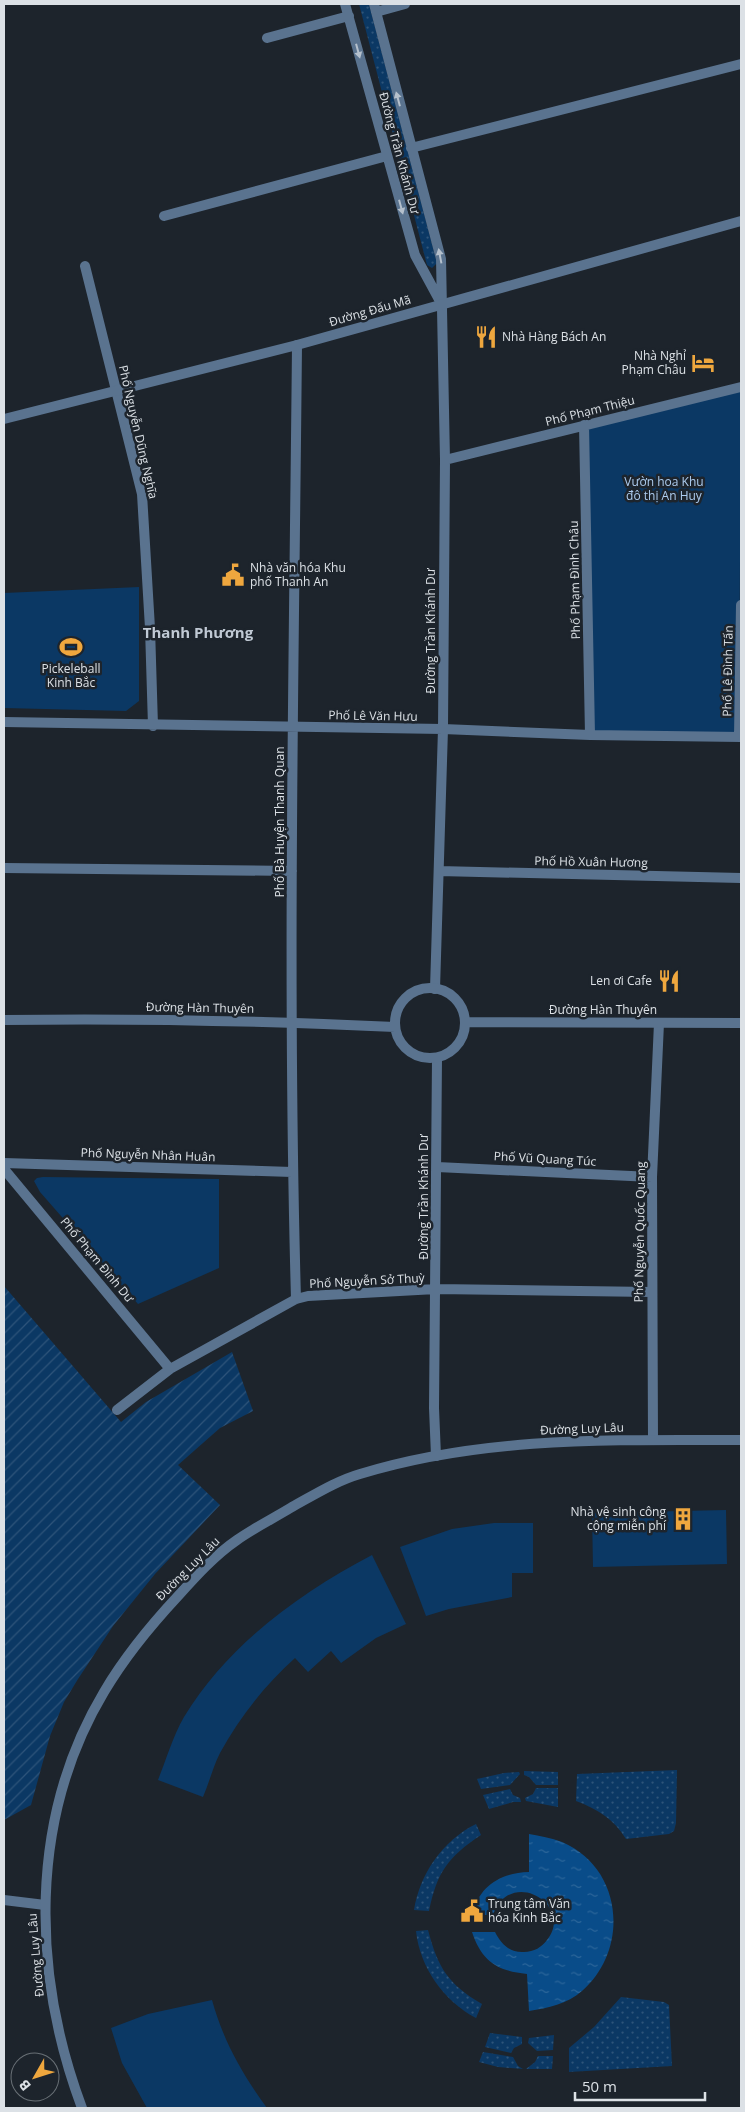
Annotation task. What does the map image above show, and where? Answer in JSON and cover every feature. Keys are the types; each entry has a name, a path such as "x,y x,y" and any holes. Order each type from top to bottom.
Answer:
{"street":[{"name":"Đường Trần Khánh Dư","path":"345,4 414,255 442,304"},
{"path":"375,8 405,4"},
{"name":"Đường Trần Khánh Dư","path":"375,8 441,259 445,460 443,729 435,989"},
{"path":"267,38 349,16"},
{"path":"411,148 741,64"},
{"path":"164,216 387,156"},
{"name":"Đường Đấu Mã","path":"4,418 297,344 741,221"},
{"name":"Phố Nguyễn Dũng Nghĩa","path":"85,266 142,494 150,628 153,726"},
{"name":"Phố Bà Huyện Thanh Quan","path":"296,1299 292,1172 292,871 297,344"},
{"name":"Phố Phạm Thiệu","path":"445,460 584,424 741,387"},
{"name":"Phố Phạm Đình Châu","path":"584,424 590,735"},
{"name":"Phố Lê Đình Tấn","path":"740,737 741,605"},
{"name":"Phố Lê Văn Hưu","path":"4,722 153,726 443,729 590,735 740,737"},
{"path":"4,868 292,871"},
{"name":"Phố Hồ Xuân Hương","path":"440,871 741,878"},
{"path":"422,989 435,989 449,994 457,1001 463,1011 465,1022 463,1035 456,1047 444,1056 437,1058 426,1058 411,1053 400,1042 395,1027 397,1011 407,997 422,989"},
{"name":"Đường Hàn Thuyên","path":"4,1020 292,1022 395,1027"},
{"name":"Đường Hàn Thuyên","path":"465,1022 741,1023"},
{"name":"Phố Nguyễn Quốc Quang","path":"653,1440 652,1177 659,1023"},
{"name":"Đường Trần Khánh Dư","path":"436,1456 434,1408 437,1058"},
{"name":"Phố Nguyễn Nhân Huân","path":"4,1163 292,1172"},
{"name":"Phố Vũ Quang Túc","path":"437,1167 652,1177"},
{"name":"Phố Phạm Đình Dư","path":"4,1169 170,1368"},
{"name":"Phố Nguyễn Sở Thuỳ","path":"117,1410 170,1368 296,1299 319,1294 436,1289 651,1292"},
{"name":"Đường Luy Lâu","path":"82,2108 68,2070 57,2027 48,1974 45,1905 49,1851 59,1802 79,1744 104,1692 159,1616 212,1560 237,1540 322,1490 359,1474 436,1456 512,1445 560,1442 741,1440"},
{"path":"4,1900 45,1905"}],"green space":[{"path":"359,4 369,4 437,263 432,268 427,265"},
{"name":"Vườn hoa Khu đô thị An Huy","path":"741,387 739,737 590,735 584,425"},
{"name":"Pickeleball Kinh Bắc","path":"139,587 139,701 126,711 4,708 4,593"},
{"path":"37,1178 219,1179 219,1268 138,1304 40,1192 34,1181"},
{"path":"4,1286 121,1422 146,1402 232,1352 253,1411 220,1428 178,1465 220,1505 155,1574 113,1626 64,1702 50,1736 31,1805 4,1820"},
{"path":"726,1510 727,1564 593,1567 592,1513"},
{"path":"494,1523 533,1523 533,1573 512,1573 512,1597 449,1609 426,1616 400,1547 452,1529"},
{"path":"372,1555 406,1624 376,1638 341,1663 331,1651 308,1672 295,1658 253,1702 227,1740 203,1797 158,1780 184,1717 202,1691 243,1644 292,1604 344,1570"},
{"path":"677,1770 676,1823 674,1831 669,1834 626,1839 610,1820 576,1801 577,1774"},
{"path":"524,1771 558,1772 558,1785 536,1785 529,1777 524,1775"},
{"path":"519,1772 520,1774 510,1785 481,1789 477,1779 504,1773"},
{"path":"536,1788 558,1788 558,1807 526,1801 525,1798 533,1794"},
{"path":"510,1789 513,1795 520,1798 521,1802 513,1802 489,1809 483,1795"},
{"path":"476,1824 481,1835 452,1858 440,1876 429,1911 414,1910 421,1884 434,1860 453,1840"},
{"path":"428,1930 436,1955 446,1974 470,1997 482,2004 476,2018 464,2011 444,1993 428,1970 418,1945 416,1931"},
{"path":"621,1997 664,2002 669,2005 672,2066 569,2072 569,2048 594,2027"},
{"path":"212,2000 216,2015 234,2056 267,2108 147,2108 122,2063 111,2028 148,2014"},
{"path":"490,2033 522,2037 522,2044 514,2048 511,2053 485,2047"},
{"path":"554,2035 553,2050 537,2051 528,2043 529,2038"},
{"path":"483,2052 513,2057 518,2066 523,2069 498,2067 479,2062"},
{"path":"538,2056 553,2056 552,2069 526,2069 535,2062"}],"water":[{"path":"529,1834 562,1842 582,1854 598,1870 608,1889 613,1910 613,1932 608,1954 597,1974 582,1991 564,2002 529,2011 527,1974 517,1973 492,1963 481,1951 472,1932 495,1932 503,1944 510,1949 528,1952 540,1947 547,1940 553,1927 553,1914 547,1904 537,1896 525,1892 513,1893 501,1901 493,1915 472,1915 480,1896 492,1883 509,1875 529,1872"}],"place":[{"name":"Nhà Hàng Bách An","path":"486,337"},
{"name":"Nhà Nghỉ Phạm Châu","path":"703,363"},
{"name":"Nhà văn hóa Khu phố Thanh An","path":"233,575"},
{"name":"Pickeleball Kinh Bắc","path":"71,647"},
{"name":"Len ơi Cafe","path":"669,981"},
{"name":"Nhà vệ sinh công cộng miễn phí","path":"683,1519"},
{"name":"Trung tâm Văn hóa Kinh Bắc","path":"472,1911"}],"district":[{"name":"Thanh Phương","path":"198,633"}]}
